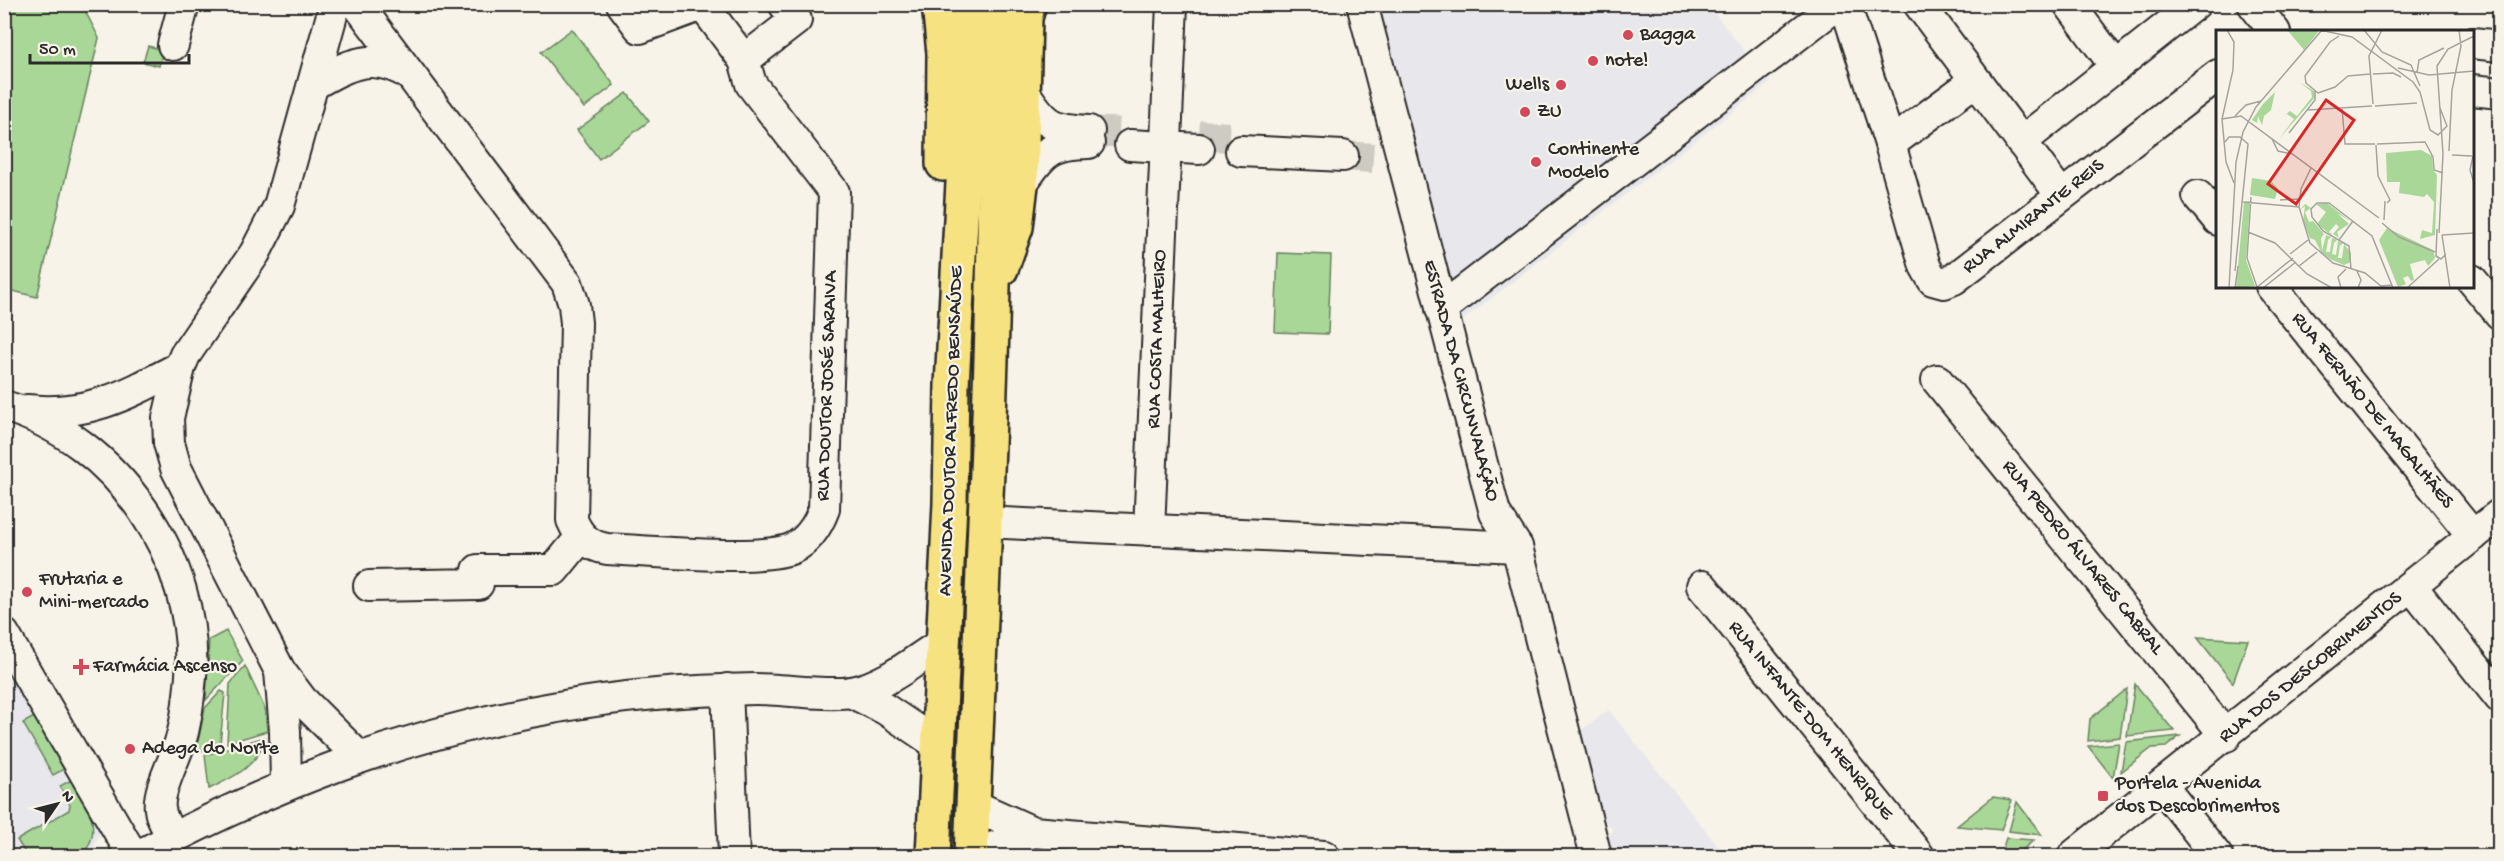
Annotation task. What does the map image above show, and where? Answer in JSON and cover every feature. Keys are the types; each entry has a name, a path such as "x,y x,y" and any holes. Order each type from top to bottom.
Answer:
{"highway":[{"path":"939,4 944,53 944,288 952,385"},
{"name":"AVENIDA DOUTOR ALFREDO BENSAÚDE","path":"933,856 950,503 952,385 967,109 968,4"},
{"name":"AVENIDA DOUTOR ALFREDO BENSAÚDE","path":"971,856 991,301 996,99 995,4"},
{"path":"991,301 1016,227 1021,185 1025,18 1029,4"}],"street":[{"path":"173,45 184,4"},
{"path":"335,4 289,177 272,223 240,278 185,355 168,418 170,443 176,468 280,671 310,708 358,756"},
{"path":"357,4 559,271 572,296 576,323 571,511 572,520 581,537 554,570 478,570 478,584 369,586"},
{"path":"622,4 640,28 702,5"},
{"path":"744,60 796,20 784,4"},
{"name":"RUA COSTA MALHEIRO","path":"1149,530 1172,4"},
{"name":"ESTRADA DA CIRCUNVALAÇÃO","path":"1362,4 1392,152 1441,309 1495,513 1517,547 1596,856"},
{"path":"1441,309 1489,275 1838,4"},
{"name":"RUA ALMIRANTE REIS","path":"1845,4 1890,144 1925,266 1934,280 1944,283 1954,279 2216,76"},
{"path":"1919,4 2061,195"},
{"path":"2069,4 2116,67"},
{"path":"2021,142 2195,4"},
{"path":"2253,4 2273,30"},
{"name":"RUA DOUTOR JOSÉ SARAIVA","path":"581,537 589,543 607,549 766,554 791,549 807,538 820,520 824,509 834,192 751,84 744,60 702,5"},
{"path":"2474,43 2499,46"},
{"path":"314,84 353,65 368,61 386,63 412,78"},
{"path":"1890,144 1975,81"},
{"path":"2474,90 2499,93"},
{"path":"1021,185 1045,153 1089,137 1053,127 1036,110 1024,92"},
{"path":"1131,139 1199,142"},
{"path":"1241,144 1341,149"},
{"path":"2198,196 2216,219"},
{"path":"2474,283 2499,314"},
{"name":"RUA FERNÃO DE MAGALHÃES","path":"2273,288 2473,536"},
{"path":"10,407 60,411 99,405 115,401 180,367"},
{"name":"RUA PEDRO ÁLVARES CABRAL","path":"1937,380 2226,736"},
{"path":"10,407 46,422 73,438 119,479 155,529 179,585 190,645 191,676 182,737 160,798 160,809 172,838"},
{"name":"RUA DOS DESCOBRIMENTOS","path":"2073,856 2412,587 2499,514"},
{"path":"984,522 1517,547"},
{"name":"RUA INFANTE DOM HENRIQUE","path":"1702,586 1919,856"},
{"path":"2412,587 2499,698"},
{"path":"4,634 133,856"},
{"path":"138,856 285,785 358,756 480,722 638,695 727,689 851,692 886,680 942,644"},
{"path":"280,671 285,731 285,785"},
{"path":"727,689 734,856"},
{"path":"851,692 885,709 938,744"},
{"path":"2162,786 2217,856"},
{"path":"973,806 1033,832 1324,856"},
{"path":"971,856 1033,832"}],"shaded area":[{"path":"1372,5 1708,5 1770,83 1454,327"},
{"path":"4,646 101,829 91,856 5,856"},
{"path":"1609,710 1726,856 1609,856 1605,841 1613,831 1592,801 1573,736"}],"green space":[{"path":"4,5 82,5 99,38 37,297 5,289"},
{"path":"572,29 614,85 584,108 541,52"},
{"path":"148,46 163,50 159,66 143,62"},
{"path":"627,93 649,121 599,159 577,130"},
{"path":"1278,253 1331,255 1328,334 1275,332"},
{"path":"226,631 243,661 206,700 209,640"},
{"path":"2197,637 2248,640 2233,683"},
{"path":"245,666 265,709 267,731 227,743 230,684"},
{"path":"2135,684 2174,731 2127,736"},
{"path":"2127,689 2120,737 2088,741 2090,719"},
{"path":"221,691 225,693 220,744 201,751 197,747 205,708"},
{"path":"36,716 66,768 53,775 23,723"},
{"path":"2180,736 2166,747 2152,748 2121,772 2126,742"},
{"path":"265,737 262,747 251,763 236,775 209,789 205,755"},
{"path":"2119,743 2113,778 2088,746"},
{"path":"73,779 84,798 93,827 88,847 81,856 27,856 17,840 69,810 70,805 60,786"},
{"path":"1993,797 2012,800 2001,830 1957,826"},
{"path":"2017,802 2042,835 2009,831"},
{"path":"2006,838 2034,840 2015,856 2000,856"}],"tunnel":[{"path":"1089,131 1131,133"},
{"path":"1199,135 1242,138"},
{"path":"1343,156 1386,159"}],"place":[{"name":"Bagga","path":"1628,35"},
{"name":"note!","path":"1593,61"},
{"name":"Wells","path":"1561,85"},
{"name":"ZU","path":"1525,112"},
{"name":"Continente Modelo","path":"1536,162"},
{"name":"Frutaria e Mini-mercado","path":"27,592"},
{"name":"Farmácia Ascenso","path":"81,667"},
{"name":"Adega do Norte","path":"130,749"},
{"name":"Portela - Avenida dos Descobrimentos","path":"2103,796"}]}
